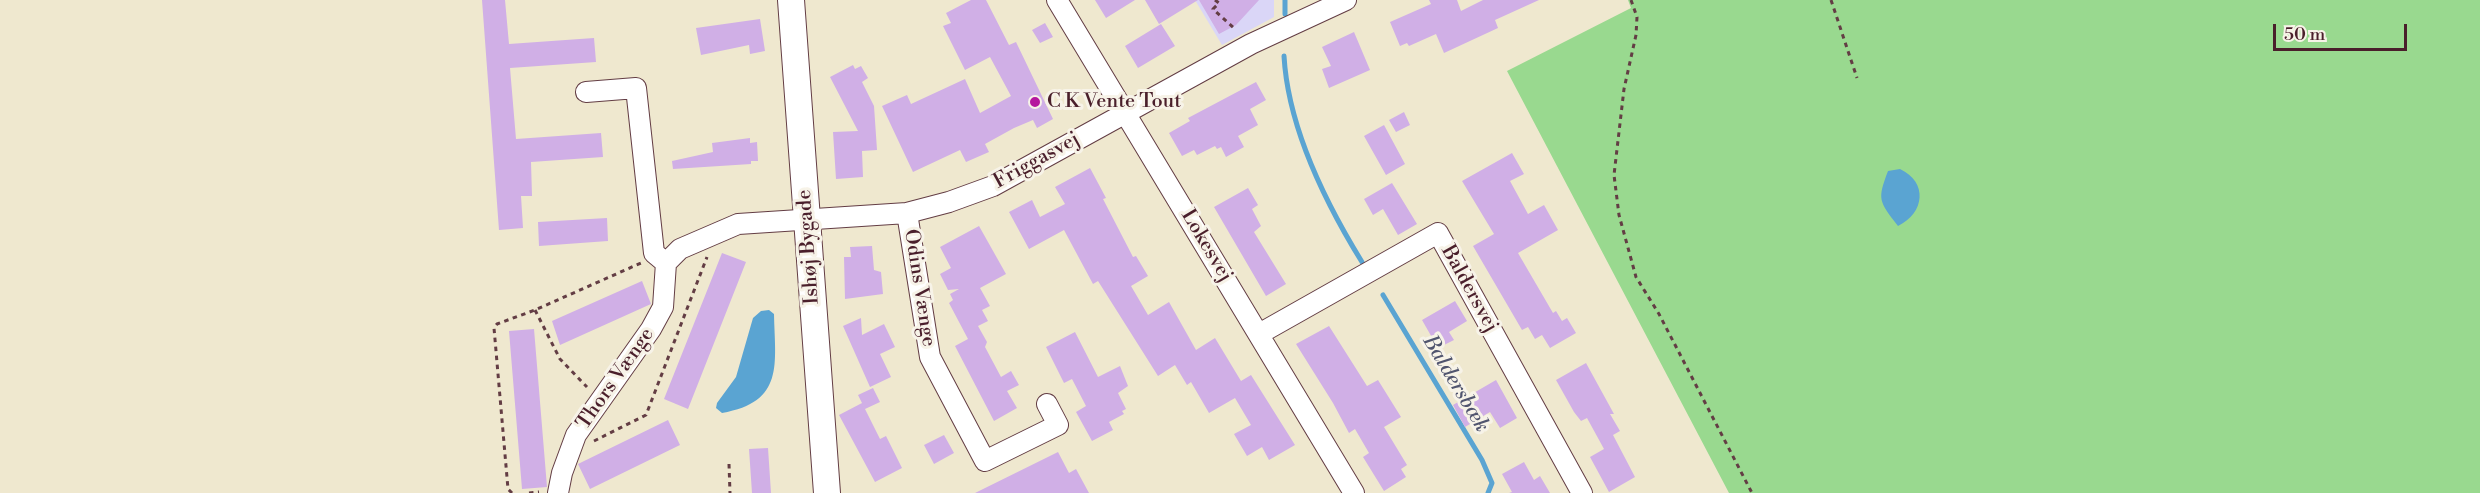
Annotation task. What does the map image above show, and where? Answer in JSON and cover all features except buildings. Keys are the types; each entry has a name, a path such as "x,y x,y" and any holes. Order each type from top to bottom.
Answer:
{"street":[{"name":"Ishøj Bygade","path":"791,0 827,493"},
{"name":"Lokesvej","path":"1057,0 1354,493"},
{"name":"Friggasvej","path":"807,221 908,213 949,202 993,186 1251,44 1346,0"},
{"name":"Thors Vænge","path":"558,493 570,446 601,398 651,330 663,307 661,260 654,253 636,88 586,92"},
{"name":"Odins Vænge","path":"908,213 930,357 985,461 1058,424 1047,404"},
{"path":"661,260 680,249 738,224 807,221"},
{"name":"Baldersvej","path":"1259,334 1438,233 1582,493"}],"path":[{"path":"1215,0 1219,3 1213,9 1251,44"},
{"path":"1631,0 1637,17 1636,35 1624,89 1614,175 1619,214 1636,277 1659,314 1752,493"},
{"path":"1831,0 1857,78"},
{"path":"570,446 580,448 646,415 712,246 710,236"},
{"path":"512,493 508,489 494,328 497,324 661,260"},
{"path":"535,310 560,358 581,383 601,398"},
{"path":"729,464 730,493"}],"shaded area":[{"path":"1195,0 1274,0 1274,17 1222,45"}],"green space":[{"path":"1628,0 2480,0 2480,493 1729,493 1507,71 1631,8"}],"water":[{"path":"1900,169 1915,182 1920,198 1914,213 1898,226 1887,211 1881,195 1888,171"},
{"path":"769,310 774,314 775,364 772,378 766,390 757,400 742,408 722,413 716,408 717,403 736,377 753,318 761,311"}],"waterway":[{"name":"Baldersbæk","path":"1285,0 1285,14"},
{"name":"Baldersbæk","path":"1284,56 1287,83 1301,137 1322,189 1362,262"},
{"name":"Baldersbæk","path":"1383,295 1482,460 1492,483 1488,493"}],"place":[{"name":"C K Vente Tout","path":"1035,102"}]}
